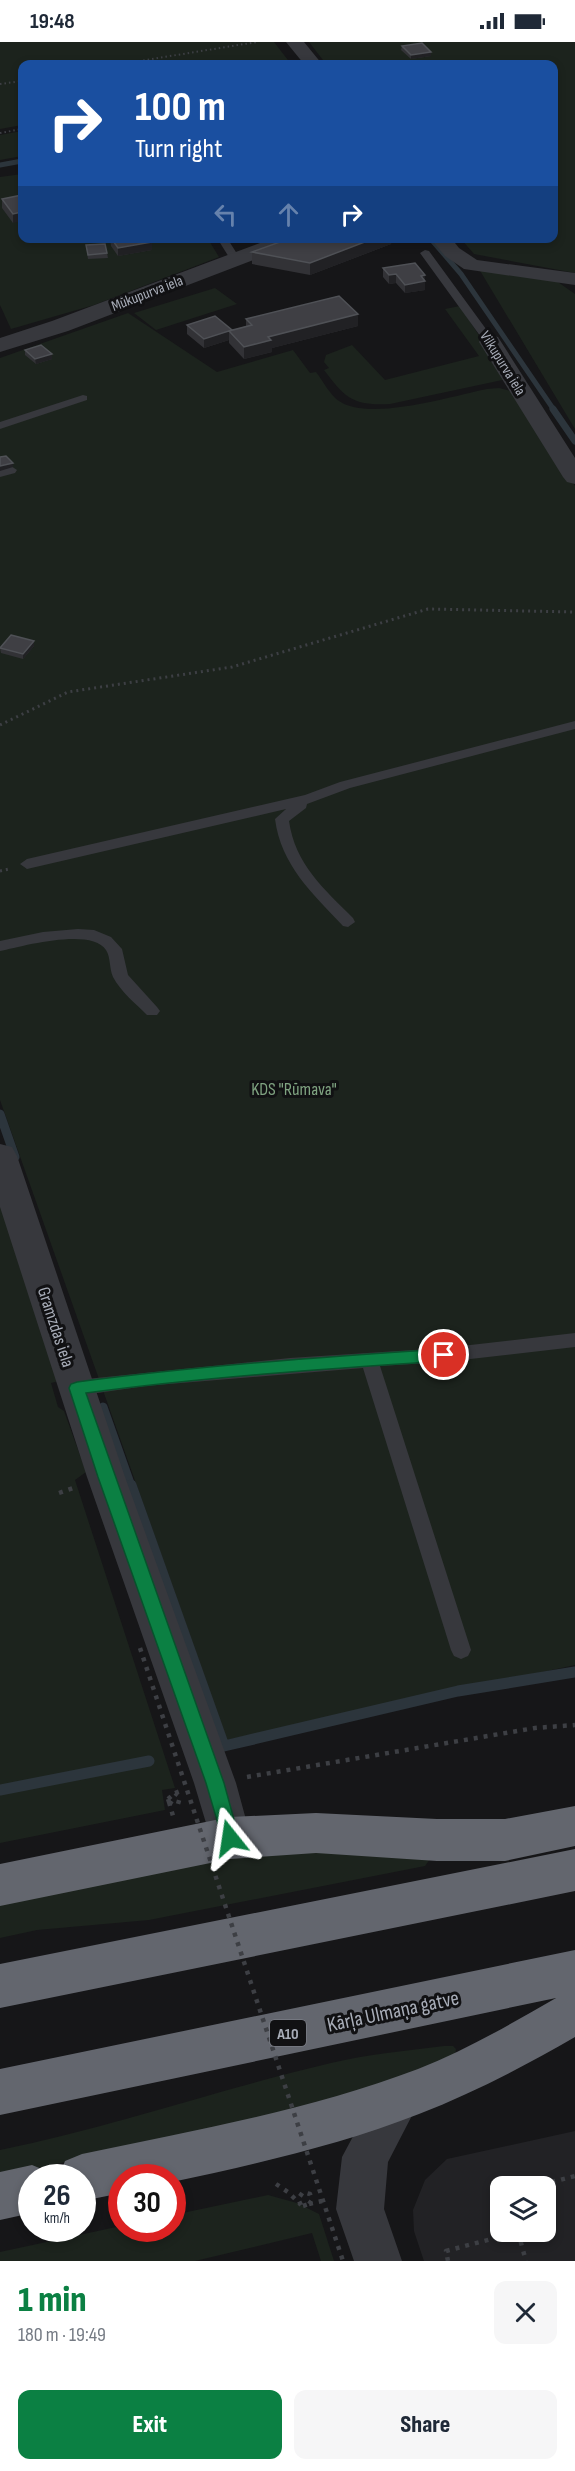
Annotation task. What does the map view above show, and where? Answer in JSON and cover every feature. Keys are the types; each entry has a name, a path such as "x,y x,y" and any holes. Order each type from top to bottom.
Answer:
{"highway":[{"path":"0,1885 230,1838 315,1833 436,1840 505,1840 575,1826"},
{"path":"0,1986 575,1870"},
{"name":"Kārļa Ulmaņa gatve","path":"0,2092 575,1972"},
{"path":"96,2175 300,2129 397,2100 476,2067 575,2012"},
{"path":"0,2196 18,2192"}],"street":[{"path":"295,42 311,60"},
{"name":"Mūkupurva iela","path":"0,345 60,326 280,243"},
{"path":"444,243 452,252 471,265 570,280"},
{"name":"Vilkupurva iela","path":"490,342 575,477"},
{"name":"Gramzdas iela","path":"0,1156 106,1477 215,1783 230,1838"},
{"path":"378,2261 360,2209 365,2157 397,2100"}],"lane":[{"path":"225,243 236,260"},
{"name":"Vilkupurva iela","path":"425,253 490,342"},
{"path":"0,426 83,398"},
{"path":"27,864 309,800 345,785 575,725"},
{"path":"309,800 282,819 282,831 294,864 348,922"},
{"path":"0,946 78,933 106,939 114,949 119,974 152,1011"},
{"path":"77,1388 145,1379 369,1359 444,1355 575,1340"},
{"path":"369,1359 461,1650"}],"path":[{"path":"146,60 257,42"},
{"path":"0,84 18,82"},
{"path":"0,133 18,130"},
{"path":"0,725 68,692 232,667 428,609 575,612"},
{"path":"140,1648 343,2261"},
{"path":"215,1783 535,1728 575,1725"},
{"path":"173,1794 169,1796 168,1801 174,1819"},
{"path":"556,2181 575,2176"},
{"path":"276,2184 290,2193 302,2206 323,2201"},
{"path":"448,2261 446,2251 490,2239"},
{"path":"521,2242 526,2261"}],"shaded area":[{"path":"575,2131 575,2261 424,2261 414,2231 413,2210 425,2180 447,2159"}],"green space":[{"path":"0,42 274,42 288,60 18,60 18,126 0,129"},
{"path":"309,42 575,42 575,273 474,254 464,243 558,243 558,60 323,60"},
{"path":"18,132 18,157 0,160 0,135"},
{"path":"18,175 18,243 210,243 219,257 94,305 11,329 0,305 0,177"},
{"path":"479,269 555,280 575,294 575,429"},
{"path":"215,288 237,304 156,330 134,313"},
{"path":"460,306 507,379 390,404 377,404 358,402 344,394 324,370 329,368 324,362 326,355 352,345 385,380 479,356 445,309"},
{"name":"KDS \"Rūmava\"","path":"128,313 217,372 293,350 310,373 316,372 339,401 353,407 370,409 411,406 487,389 499,388 515,392 575,486 575,1665 227,1740 0,1100 0,358"},
{"path":"0,1198 59,1381 51,1383 58,1407 64,1411 86,1472 75,1480 175,1788 162,1790 165,1810 0,1843"},
{"path":"317,1850 430,1859 425,1866 149,1920 37,1930 0,1938 0,1901 258,1853"},
{"path":"444,2046 453,2046 456,2049 455,2055 353,2101 56,2164 18,2164 18,2172 0,2176 0,2150 42,2141 248,2084 373,2055"},
{"path":"268,2195 297,2203 319,2214 334,2261 321,2261 312,2233 195,2261 0,2261 0,2252 47,2242 96,2242 96,2231 108,2229 108,2242 186,2242 186,2212"}],"building":[{"path":"422,43 431,52 411,55 402,46"},
{"path":"18,196 18,213 13,214 2,199"},
{"path":"114,243 146,243 118,248"},
{"path":"277,243 362,243 310,263 252,252"},
{"path":"105,244 107,253 88,255 86,245"},
{"path":"415,263 425,275 421,276 425,281 405,285 396,274 389,275 383,268"},
{"path":"339,296 358,314 268,337 271,340 244,347 229,331 252,325 246,319"},
{"path":"215,316 232,330 204,339 187,325"},
{"path":"41,345 52,354 35,359 25,350"},
{"path":"6,456 13,463 0,466 0,457"},
{"path":"11,635 34,641 23,654 0,648"}],"waterway":[{"path":"0,165 18,162"},
{"path":"434,243 461,274 554,410"},
{"path":"553,409 575,441"},
{"path":"0,1114 15,1157"},
{"path":"103,1407 131,1486"},
{"path":"131,1485 224,1746 458,1691 575,1672"},
{"path":"0,1790 149,1761"}],"route":[{"path":"230,1838 215,1783 106,1477 77,1388 290,1365 444,1355"}]}
